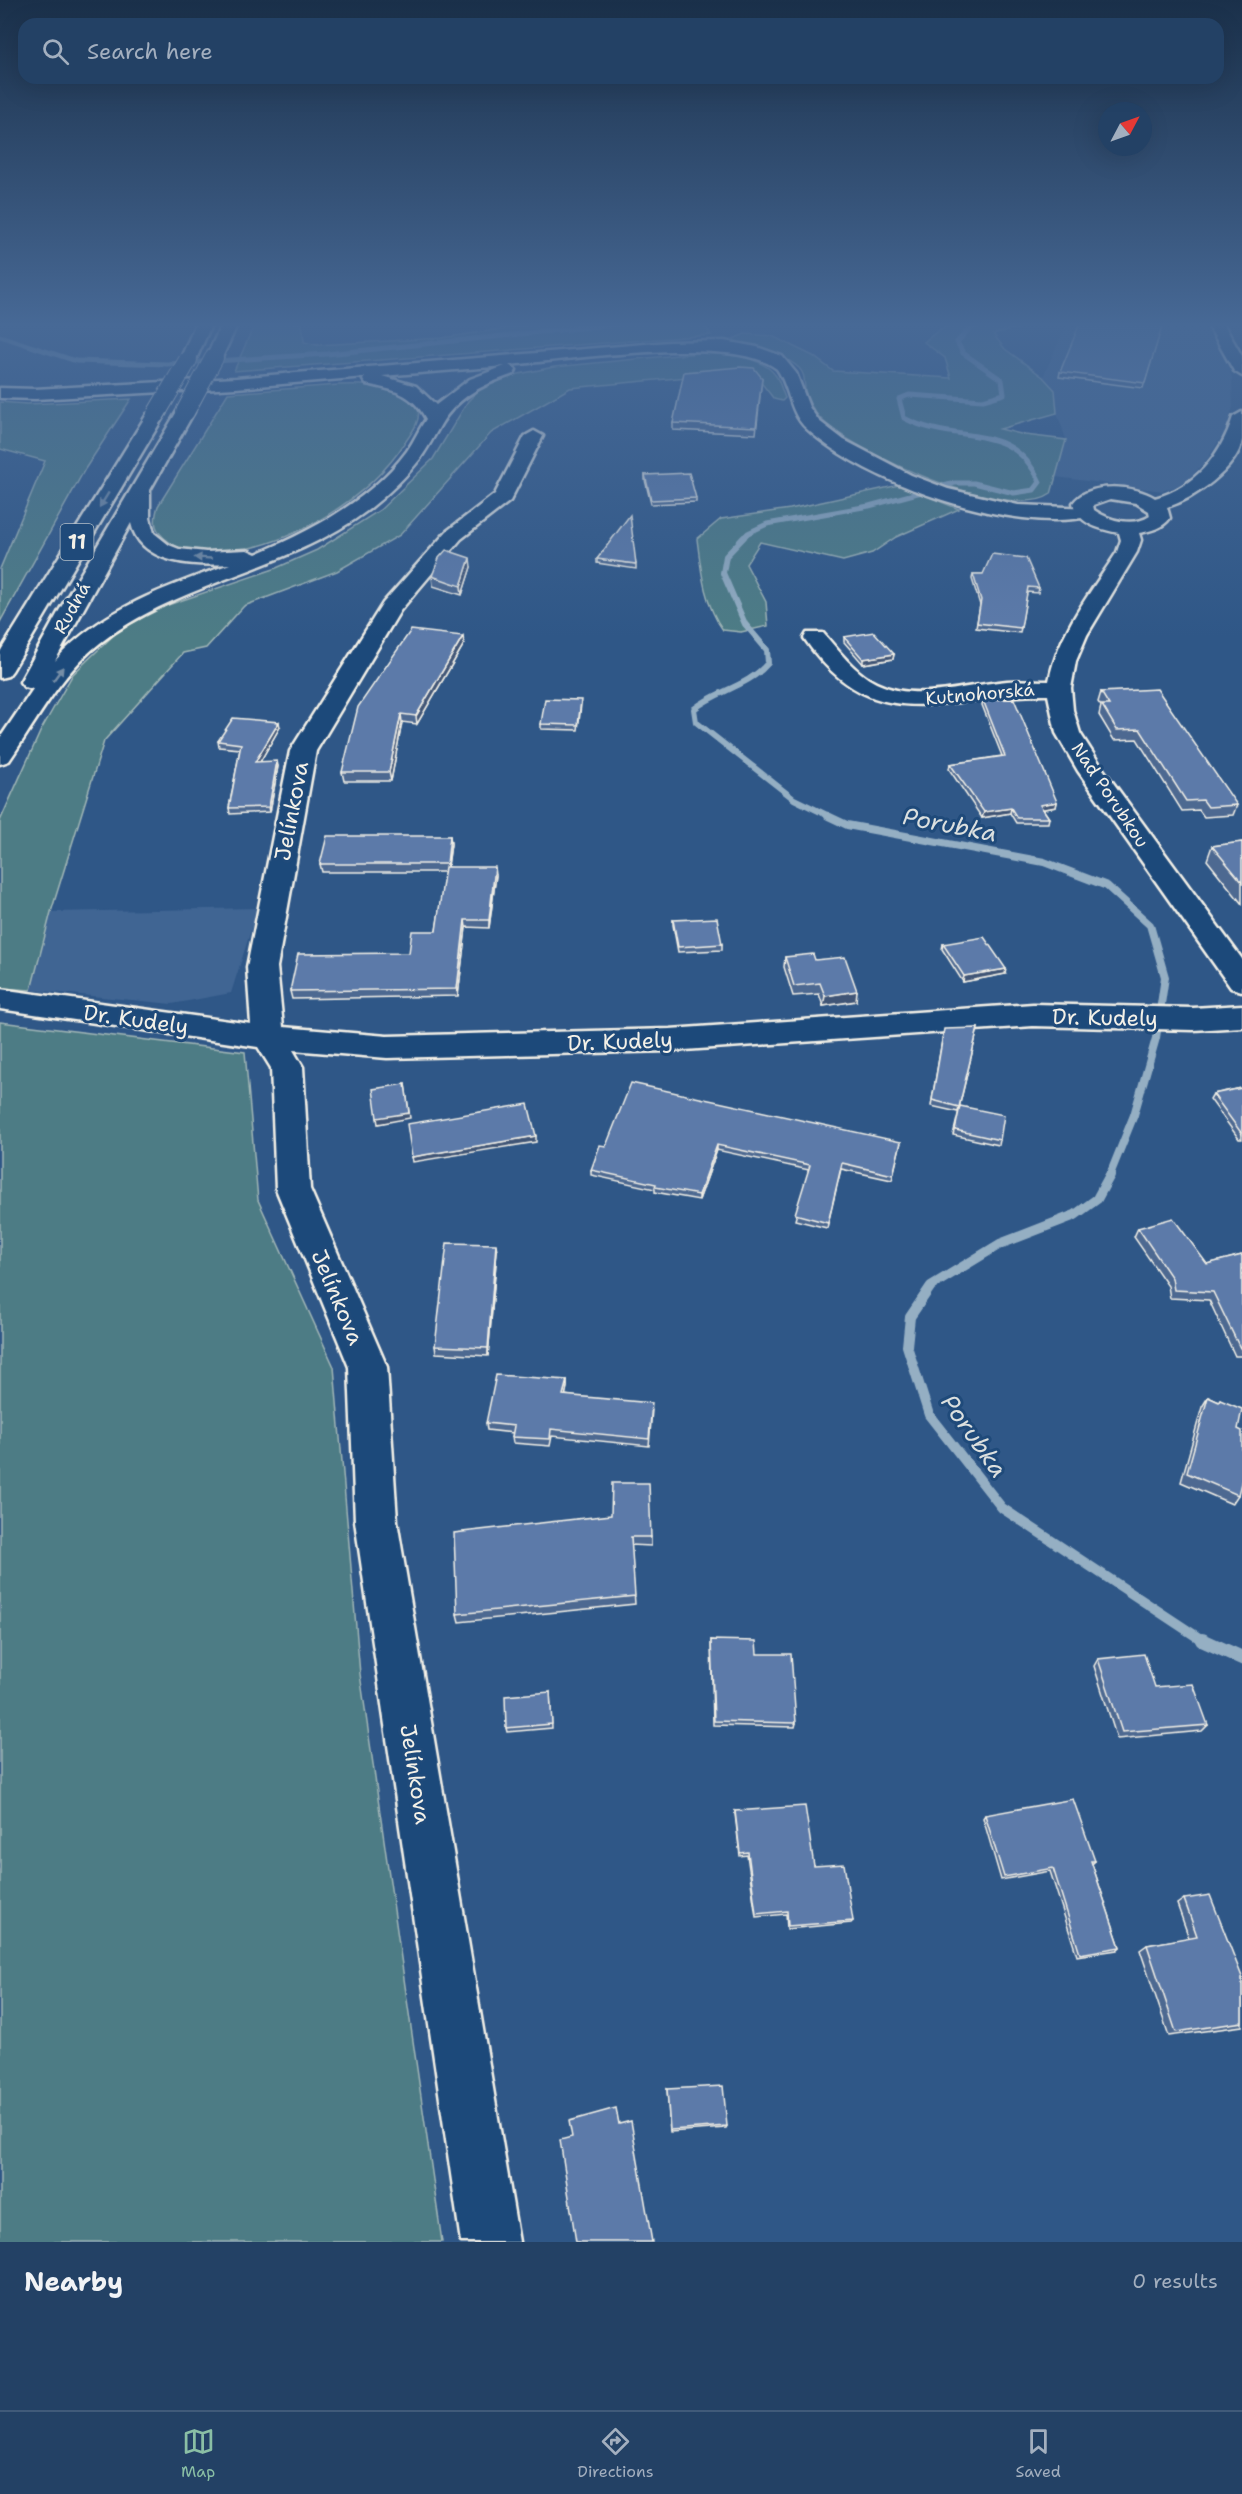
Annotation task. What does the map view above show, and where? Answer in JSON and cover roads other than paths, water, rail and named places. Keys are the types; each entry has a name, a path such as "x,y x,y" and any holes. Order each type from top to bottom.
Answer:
{"main road":[{"name":"Rudná","path":"0,671 148,428"},
{"name":"Rudná","path":"0,744 71,609 177,428"},
{"path":"0,756 59,671 96,635 155,601 282,550 335,524 381,489 412,457 430,428"},
{"path":"817,428 848,450 907,478 968,501 1034,514 1085,512 1106,524 1127,527 1156,522 1161,514 1154,504 1126,494 1100,494 1083,503 1085,512"},
{"path":"1154,504 1180,496 1199,485 1223,456 1240,428"},
{"name":"Jelínkova","path":"490,2242 376,1521 368,1367 293,1188 287,1067 268,1037 262,968 303,751 391,608 454,535 503,497 534,436"},
{"path":"141,491 144,534 149,541 164,550 210,559 282,550"},
{"name":"Nad Porubkou","path":"1127,527 1131,540 1127,552 1076,635 1065,661 1059,688 1061,710 1068,733 1090,771 1242,981"},
{"name":"Kutnohorská","path":"815,638 850,676 875,691 902,699 929,700 1007,688 1059,688"},
{"name":"Dr. Kudely","path":"0,999 268,1037 398,1047 670,1040 1033,1015 1193,1019 1242,1016"}],"waterway":[{"name":"Porubka","path":"744,537 767,524 869,506 955,483 974,483 1014,493 1034,490 1040,482 1028,462 1014,449 998,441 931,428"},
{"name":"Porubka","path":"744,537 726,556 723,573 745,624 767,650 768,663 751,678 712,697 694,709 696,722 794,799 831,817"},
{"name":"Porubka","path":"828,816 847,825 1044,862 1107,886 1150,925 1165,977 1156,1038 1134,1115 1109,1176"},
{"name":"Porubka","path":"1109,1176 1097,1199 1075,1215 1000,1244 931,1286 910,1317 907,1346 929,1415 1002,1508 1205,1642"},
{"name":"Porubka","path":"1202,1640 1242,1658"}]}
